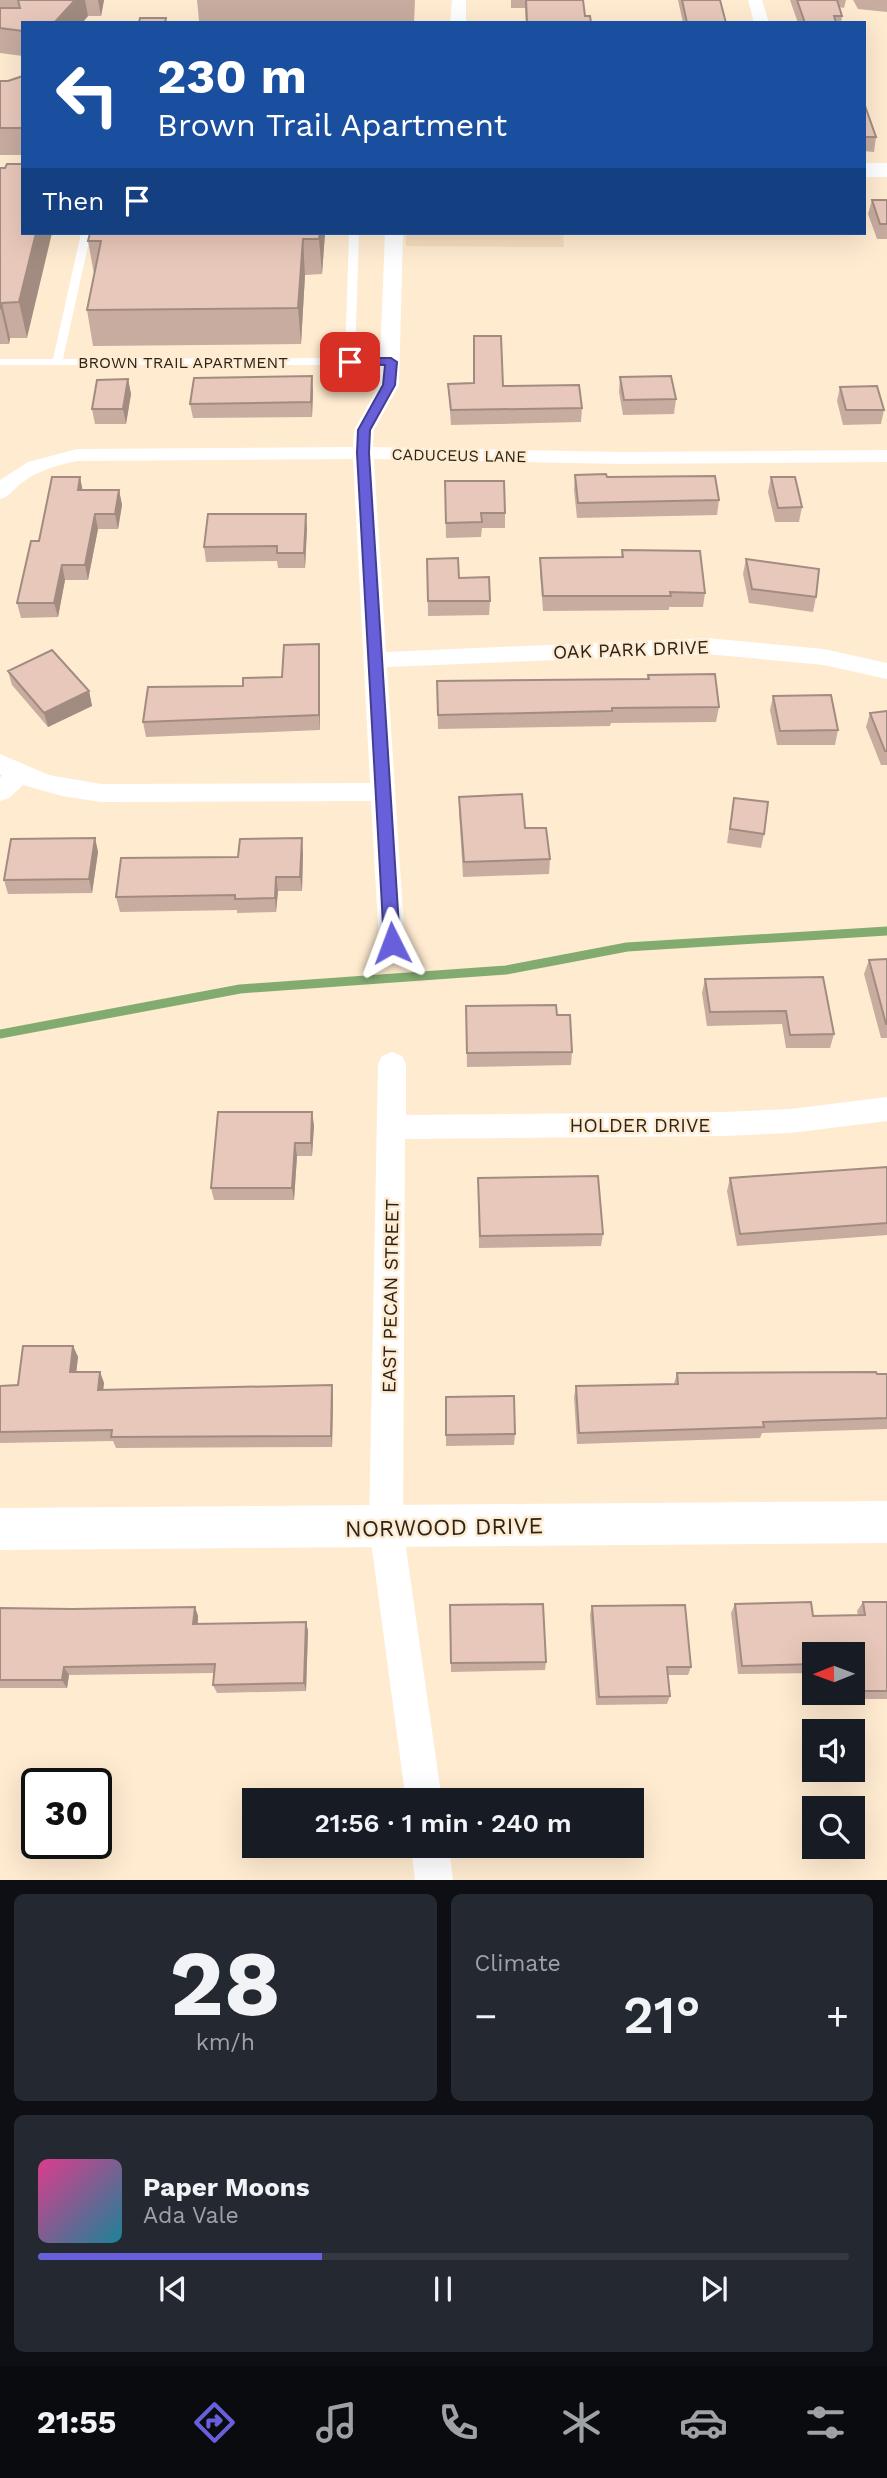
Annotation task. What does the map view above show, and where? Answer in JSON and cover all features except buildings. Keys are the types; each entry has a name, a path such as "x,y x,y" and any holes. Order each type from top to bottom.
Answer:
{"main road":[{"path":"866,170 887,170"}],"street":[{"path":"458,0 458,21"},
{"path":"755,0 761,21"},
{"path":"392,943 363,453 364,430 389,385 394,235"},
{"name":"CADUCEUS LANE","path":"0,493 6,484 27,469 53,459 78,455 363,453 621,458 887,456"},
{"name":"OAK PARK DRIVE","path":"374,660 708,646 824,657 887,671"},
{"path":"0,792 9,769 60,788 101,793 383,792"},
{"name":"EAST PECAN STREET","path":"386,1527 392,1064"},
{"name":"HOLDER DRIVE","path":"393,1126 724,1124 790,1121 887,1109"},
{"name":"NORWOOD DRIVE","path":"0,1529 887,1522"},
{"path":"386,1527 422,1788"},
{"path":"431,1858 434,1880"}],"lane":[{"name":"BROWN TRAIL APARTMENT","path":"57,362 86,235"},
{"path":"350,362 354,235"},
{"name":"BROWN TRAIL APARTMENT","path":"0,362 391,362"}],"shaded area":[{"path":"406,235 563,235 564,247 406,246"}],"waterway":[{"path":"0,1034 240,989 506,970 627,947 887,931"}],"route":[{"path":"350,362 391,362 389,385 364,430 363,453 392,943"}]}
